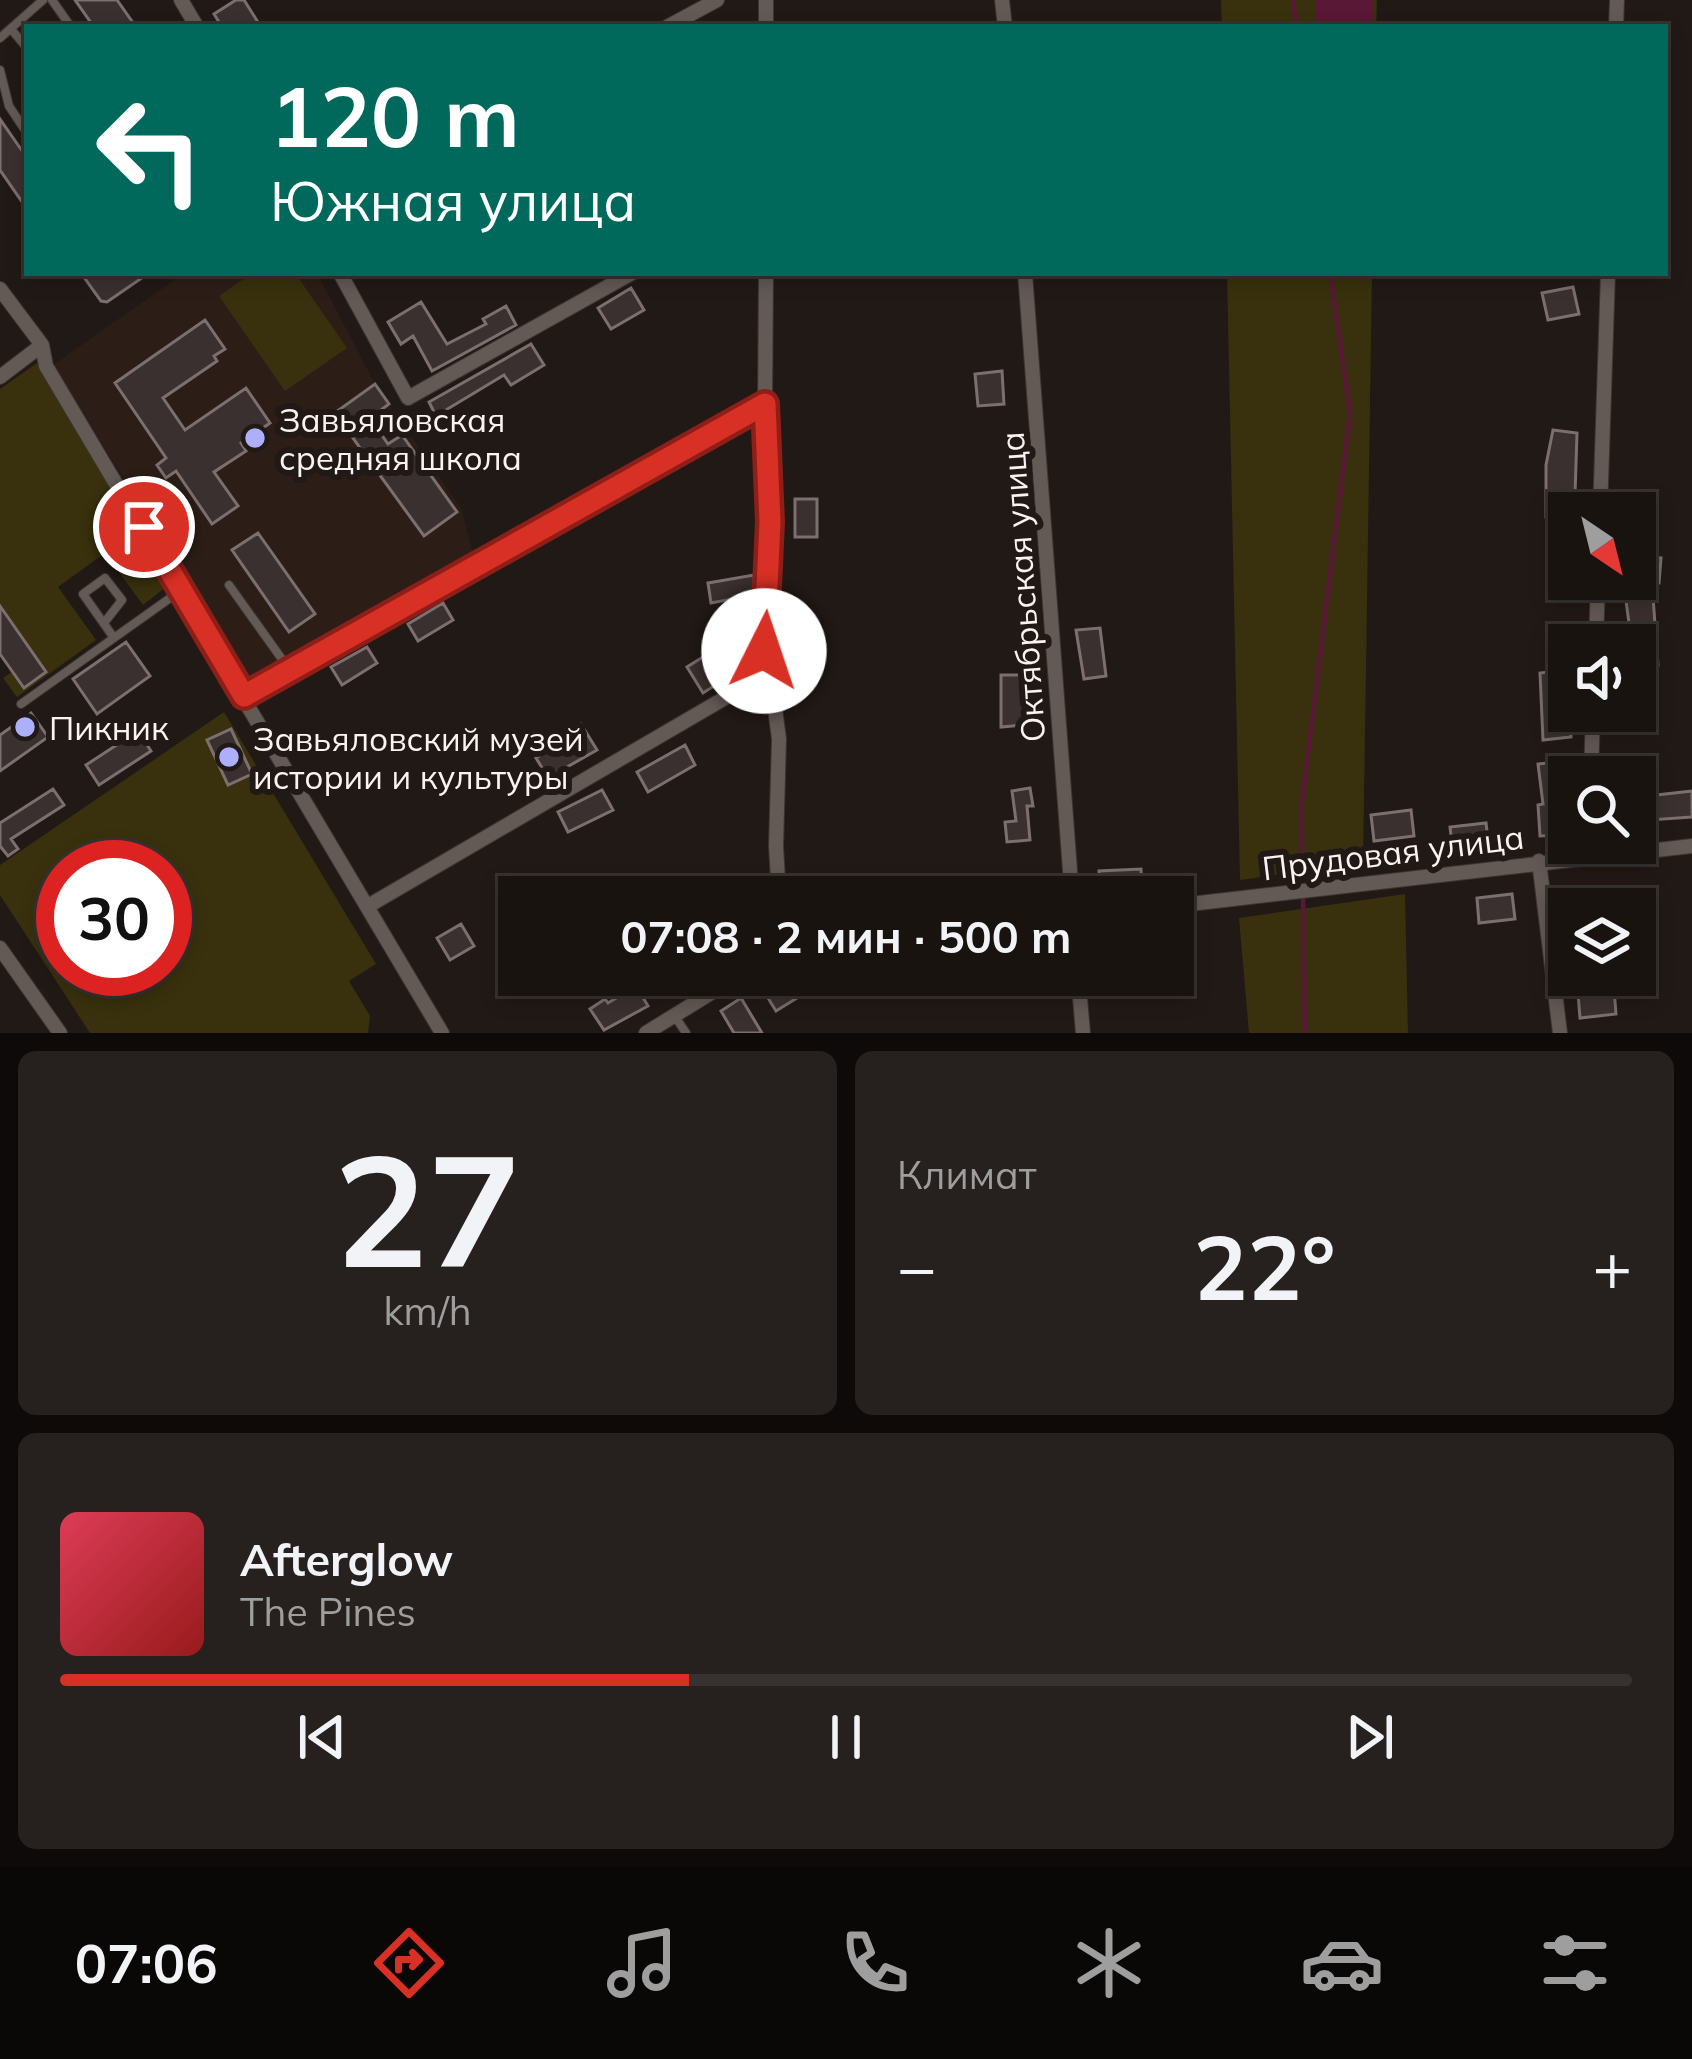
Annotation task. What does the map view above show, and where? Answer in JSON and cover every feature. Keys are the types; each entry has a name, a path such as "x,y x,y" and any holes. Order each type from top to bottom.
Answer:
{"street":[{"path":"673,24 717,0"},
{"path":"342,276 408,398 627,276"},
{"path":"766,276 770,522 761,677 774,701 779,740 778,876"},
{"name":"Октябрьская улица","path":"1025,276 1070,876"},
{"path":"1601,492 1608,276"},
{"path":"0,290 42,346 46,365 442,1033"},
{"path":"0,376 42,346"},
{"path":"244,696 765,404"},
{"path":"368,906 761,677"},
{"name":"Прудовая улица","path":"1656,847 1692,846"},
{"name":"Прудовая улица","path":"1194,903 1548,859"},
{"path":"1539,861 1560,1033"},
{"path":"0,948 60,1033"},
{"path":"646,1033 705,996"},
{"path":"1079,996 1082,1033"}],"lane":[{"path":"0,38 47,0 68,24"},
{"path":"11,29 24,44"},
{"path":"0,70 9,106 24,128"},
{"path":"104,622 122,600 105,578 83,594 114,638"},
{"path":"230,584 290,670"},
{"path":"21,704 181,590"},
{"path":"674,1015 686,1033"}],"shaded area":[{"path":"1221,0 1377,0 1376,24 1222,24"},
{"path":"1315,0 1374,0 1373,24 1315,24"},
{"name":"Завьяловская средняя школа","path":"180,276 319,276 375,384 461,508 473,554 250,682 53,365"},
{"path":"248,276 297,276 347,348 285,391 219,296"},
{"path":"1227,276 1372,276 1363,863 1240,880"},
{"path":"37,363 171,583 143,605 105,553 58,587 96,640 17,697 3,678 12,672 24,687 46,671 4,612 0,614 0,389"},
{"path":"224,712 376,964 349,981 370,1016 368,1033 90,1033 66,996 192,996 192,840 37,840"},
{"path":"36,840 36,950 0,895 0,865"},
{"path":"1405,894 1408,1033 1249,1033 1239,918"}],"building":[{"path":"75,0 117,0 134,24 92,24"},
{"path":"244,0 259,24 220,24 214,14"},
{"path":"0,119 24,154 24,205 0,170"},
{"path":"83,276 145,276 107,302 101,301"},
{"path":"1573,287 1579,314 1548,320 1542,293"},
{"path":"631,288 644,310 611,329 598,308"},
{"path":"421,302 447,344 486,324 483,319 506,306 516,325 432,371 413,336 401,344 388,322"},
{"path":"205,320 225,349 214,356 217,361 163,398 185,430 246,388 270,423 241,443 246,451 214,472 238,506 212,524 176,471 166,478 157,465 166,458 115,383"},
{"path":"531,344 544,365 511,385 504,375 436,416 429,402"},
{"path":"1002,371 1004,404 978,406 975,374"},
{"path":"375,384 389,404 370,418 388,444 402,435 457,512 424,536 345,427 333,436 322,422"},
{"path":"1553,430 1577,433 1575,492 1548,492 1548,517 1546,517 1546,465"},
{"path":"795,499 817,499 817,537 795,537"},
{"path":"258,533 315,614 289,632 232,550"},
{"path":"1656,558 1661,558 1656,583"},
{"path":"754,575 754,595 711,603 708,583"},
{"path":"1653,600 1655,624 1629,624 1626,601"},
{"path":"443,603 453,620 418,641 408,624"},
{"path":"0,606 46,672 24,688 0,654"},
{"path":"1100,628 1106,676 1084,679 1076,630"},
{"path":"740,639 751,662 703,693 687,667"},
{"path":"126,642 150,676 97,714 73,679"},
{"path":"367,647 377,663 342,685 331,667"},
{"path":"1548,672 1548,732 1571,732 1571,737 1543,740 1540,673"},
{"path":"1001,675 1024,675 1025,725 1001,727"},
{"path":"31,713 48,737 0,771 0,735"},
{"path":"581,724 597,750 567,767 570,772 552,784 536,758 566,740 562,735"},
{"name":"Завьяловский музей истории и культуры","path":"231,729 252,774 228,785 207,740"},
{"path":"138,731 151,751 99,785 86,765"},
{"path":"685,745 695,765 648,792 637,772"},
{"path":"1548,763 1548,836 1540,836 1538,805 1543,804 1538,764"},
{"path":"1030,788 1030,840 1007,842 1005,822 1016,821 1012,791"},
{"path":"53,789 64,805 11,839 18,849 8,856 0,846 0,823"},
{"path":"602,790 613,810 568,832 558,812"},
{"path":"1692,791 1692,817 1656,820 1656,795"},
{"path":"1411,810 1414,836 1374,841 1371,815"},
{"path":"1486,823 1489,848 1453,852 1450,827"},
{"path":"1141,869 1141,876 1099,876 1099,871"},
{"path":"1512,894 1515,919 1479,923 1477,898"},
{"path":"461,924 474,946 450,960 437,938"},
{"path":"620,996 642,996 648,1006 604,1030 590,1009 605,999 608,1003"},
{"path":"767,996 800,996 776,1011"},
{"path":"1578,996 1615,996 1616,1014 1580,1018"},
{"path":"741,998 762,1033 734,1033 721,1011"}],"waterway":[{"path":"1293,0 1296,24"},
{"path":"1302,874 1301,810 1350,413 1330,276"},
{"path":"1303,899 1305,1033"}],"place":[{"name":"Завьяловская средняя школа","path":"255,438"},
{"name":"Пикник","path":"25,727"},
{"name":"Завьяловский музей истории и культуры","path":"229,757"}],"route":[{"path":"144,527 244,696 765,404 770,522 764,651"}]}
